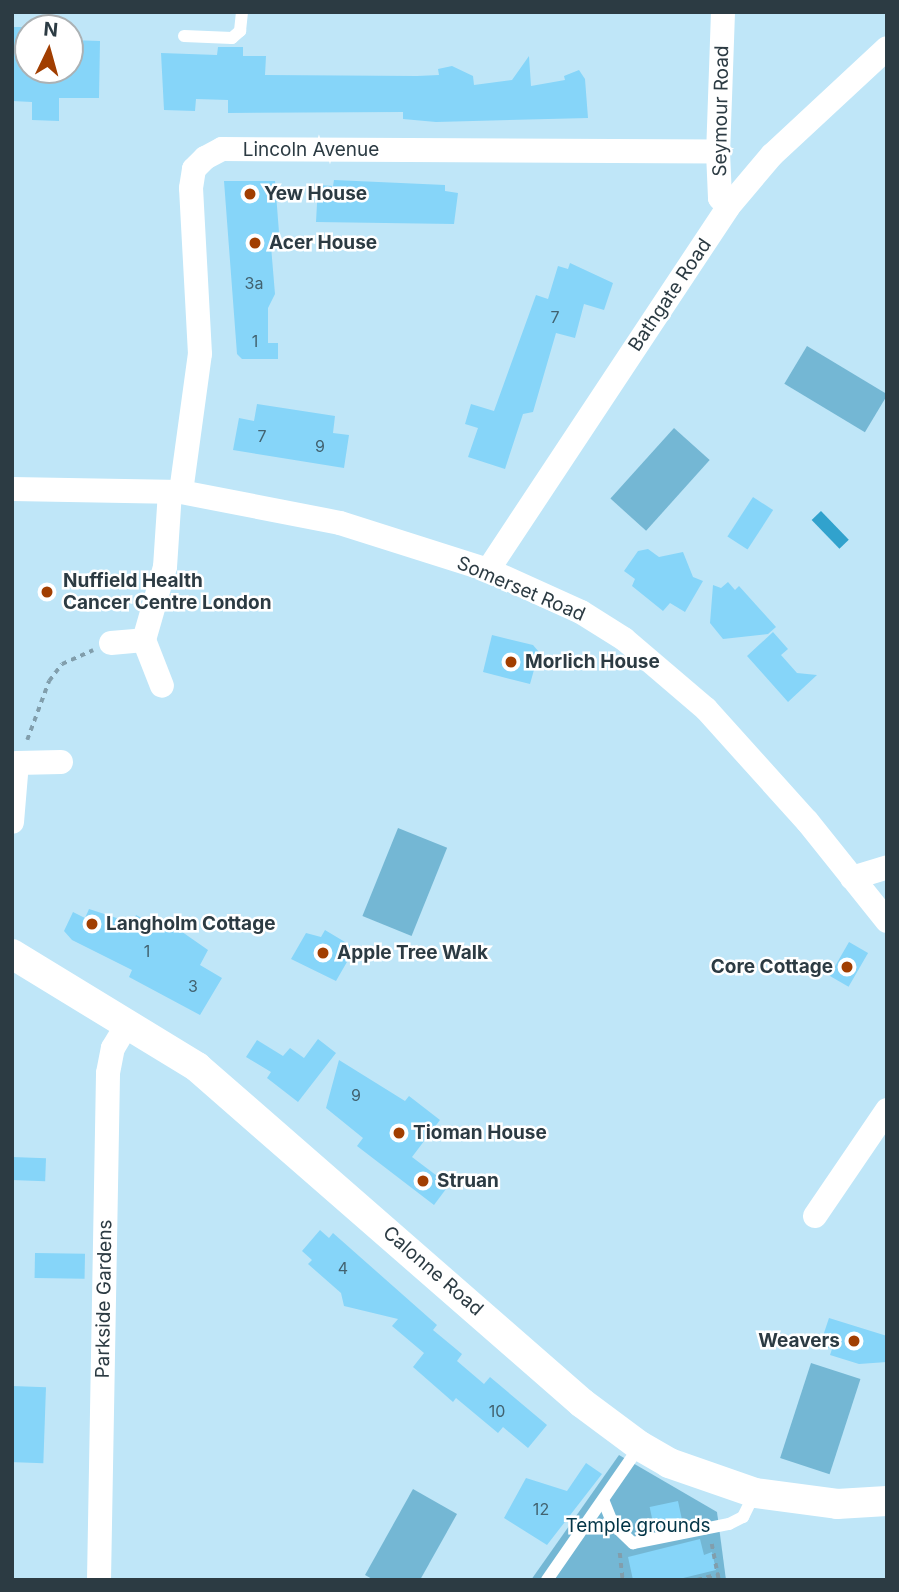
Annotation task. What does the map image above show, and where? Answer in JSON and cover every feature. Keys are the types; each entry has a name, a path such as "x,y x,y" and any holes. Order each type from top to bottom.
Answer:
{"street":[{"name":"Seymour Road","path":"723,12 718,152 720,198 728,208"},
{"name":"Bathgate Road","path":"488,570 728,208 772,155 887,48"},
{"name":"Lincoln Avenue","path":"144,640 165,567 175,492 200,354 191,188 194,169 205,158 222,149 718,152"},
{"name":"Somerset Road","path":"12,489 175,492 340,523 488,570 581,612 654,664 706,709 887,921"},
{"path":"111,643 144,640 162,686"},
{"path":"12,822 17,763 61,762"},
{"path":"852,877 887,867"},
{"name":"Calonne Road","path":"12,954 197,1067 582,1402 640,1446 669,1463 754,1493 837,1504 887,1501"},
{"name":"Parkside Gardens","path":"99,1580 108,1073 113,1048 128,1023"},
{"path":"815,1216 887,1110"}],"lane":[{"path":"184,36 232,38 240,31 242,12"},
{"path":"547,1580 604,1502 640,1446"},
{"path":"604,1502 613,1524 633,1543 709,1529 743,1517 754,1493"}],"path":[{"path":"17,763 49,681 62,664 111,643"},
{"path":"709,1529 719,1580"},
{"path":"623,1580 618,1555 633,1543"},
{"path":"696,1580 719,1574"}],"green space":[{"path":"807,346 887,394 865,432 784,384"},
{"path":"674,428 710,460 646,531 610,499"},
{"path":"398,828 447,848 412,936 362,916"},
{"path":"811,1363 860,1379 830,1474 780,1458"},
{"name":"Temple grounds","path":"619,1455 717,1512 726,1580 531,1580"},
{"path":"413,1489 457,1514 420,1580 374,1580 365,1575"}],"shaded area":[{"path":"821,511 849,540 839,549 812,520"}],"building":[{"path":"12,27 14,84 84,84 84,40 100,41 99,98 59,98 59,121 32,120 32,102 12,101"},
{"path":"218,47 243,47 243,56 266,56 265,75 439,75 438,69 452,66 473,76 474,85 512,80 529,56 531,86 565,80 564,76 579,70 585,79 588,118 436,122 403,119 403,112 228,113 228,100 196,99 195,111 164,110 161,53 217,55"},
{"path":"334,180 445,185 445,191 458,193 454,224 316,222 318,185 333,186"},
{"path":"224,181 275,181 280,245 271,246 275,294 268,308 268,343 278,343 278,359 242,359 237,354"},
{"path":"570,263 613,283 604,310 584,304 575,338 556,333 533,412 523,414 505,469 468,457 478,428 465,424 471,404 494,411 536,295 548,299 558,266 568,269"},
{"path":"257,404 335,416 333,433 349,435 344,468 233,450 239,418 254,421"},
{"path":"753,497 773,510 748,549 727,536"},
{"path":"648,549 659,557 683,552 693,577 703,581 685,612 670,603 663,611 632,586 635,579 624,571 638,551"},
{"path":"728,582 735,590 739,586 776,627 768,634 723,639 710,623 713,585 721,588"},
{"path":"773,632 788,649 781,655 797,673 817,675 788,702 747,656"},
{"name":"Morlich House","path":"492,635 533,645 539,652 530,684 483,672"},
{"path":"89,909 132,923 136,915 161,929 165,920 208,950 200,965 222,978 200,1015 129,977 132,970 72,940 64,931 73,912 85,918"},
{"name":"Apple Tree Walk","path":"325,930 355,948 336,981 291,959 306,933 321,937"},
{"name":"Core Cottage","path":"849,942 868,953 849,987 830,976"},
{"path":"318,1039 336,1053 298,1102 267,1078 271,1072 246,1057 257,1040 283,1056 290,1048 304,1058"},
{"path":"339,1060 405,1101 409,1096 440,1120 412,1157 449,1185 434,1205 357,1146 363,1138 326,1108"},
{"path":"12,1157 46,1158 45,1181 12,1180"},
{"path":"320,1230 329,1238 333,1233 437,1325 433,1330 462,1354 457,1361 484,1384 490,1377 547,1425 528,1448 503,1427 498,1433 456,1398 453,1402 413,1367 424,1353 392,1326 398,1319 344,1306 341,1293 308,1264 312,1260 302,1251"},
{"path":"35,1253 85,1254 85,1279 35,1278"},
{"name":"Weavers","path":"829,1318 887,1336 887,1362 859,1364 830,1355 832,1349 820,1345"},
{"path":"12,1386 46,1387 43,1463 12,1462"},
{"path":"586,1463 602,1474 547,1545 504,1518 526,1478 567,1491"},
{"path":"678,1501 683,1524 655,1531 650,1507"},
{"path":"700,1539 704,1555 712,1552 716,1570 675,1580 633,1580 628,1557"}],"place":[{"name":"Yew House","path":"250,194"},
{"name":"Acer House","path":"255,243"},
{"name":"Nuffield Health Cancer Centre London","path":"47,592"},
{"name":"Morlich House","path":"511,662"},
{"name":"Langholm Cottage","path":"92,924"},
{"name":"Apple Tree Walk","path":"323,953"},
{"name":"Core Cottage","path":"847,967"},
{"name":"Tioman House","path":"399,1133"},
{"name":"Struan","path":"423,1181"},
{"name":"Weavers","path":"854,1341"}]}
